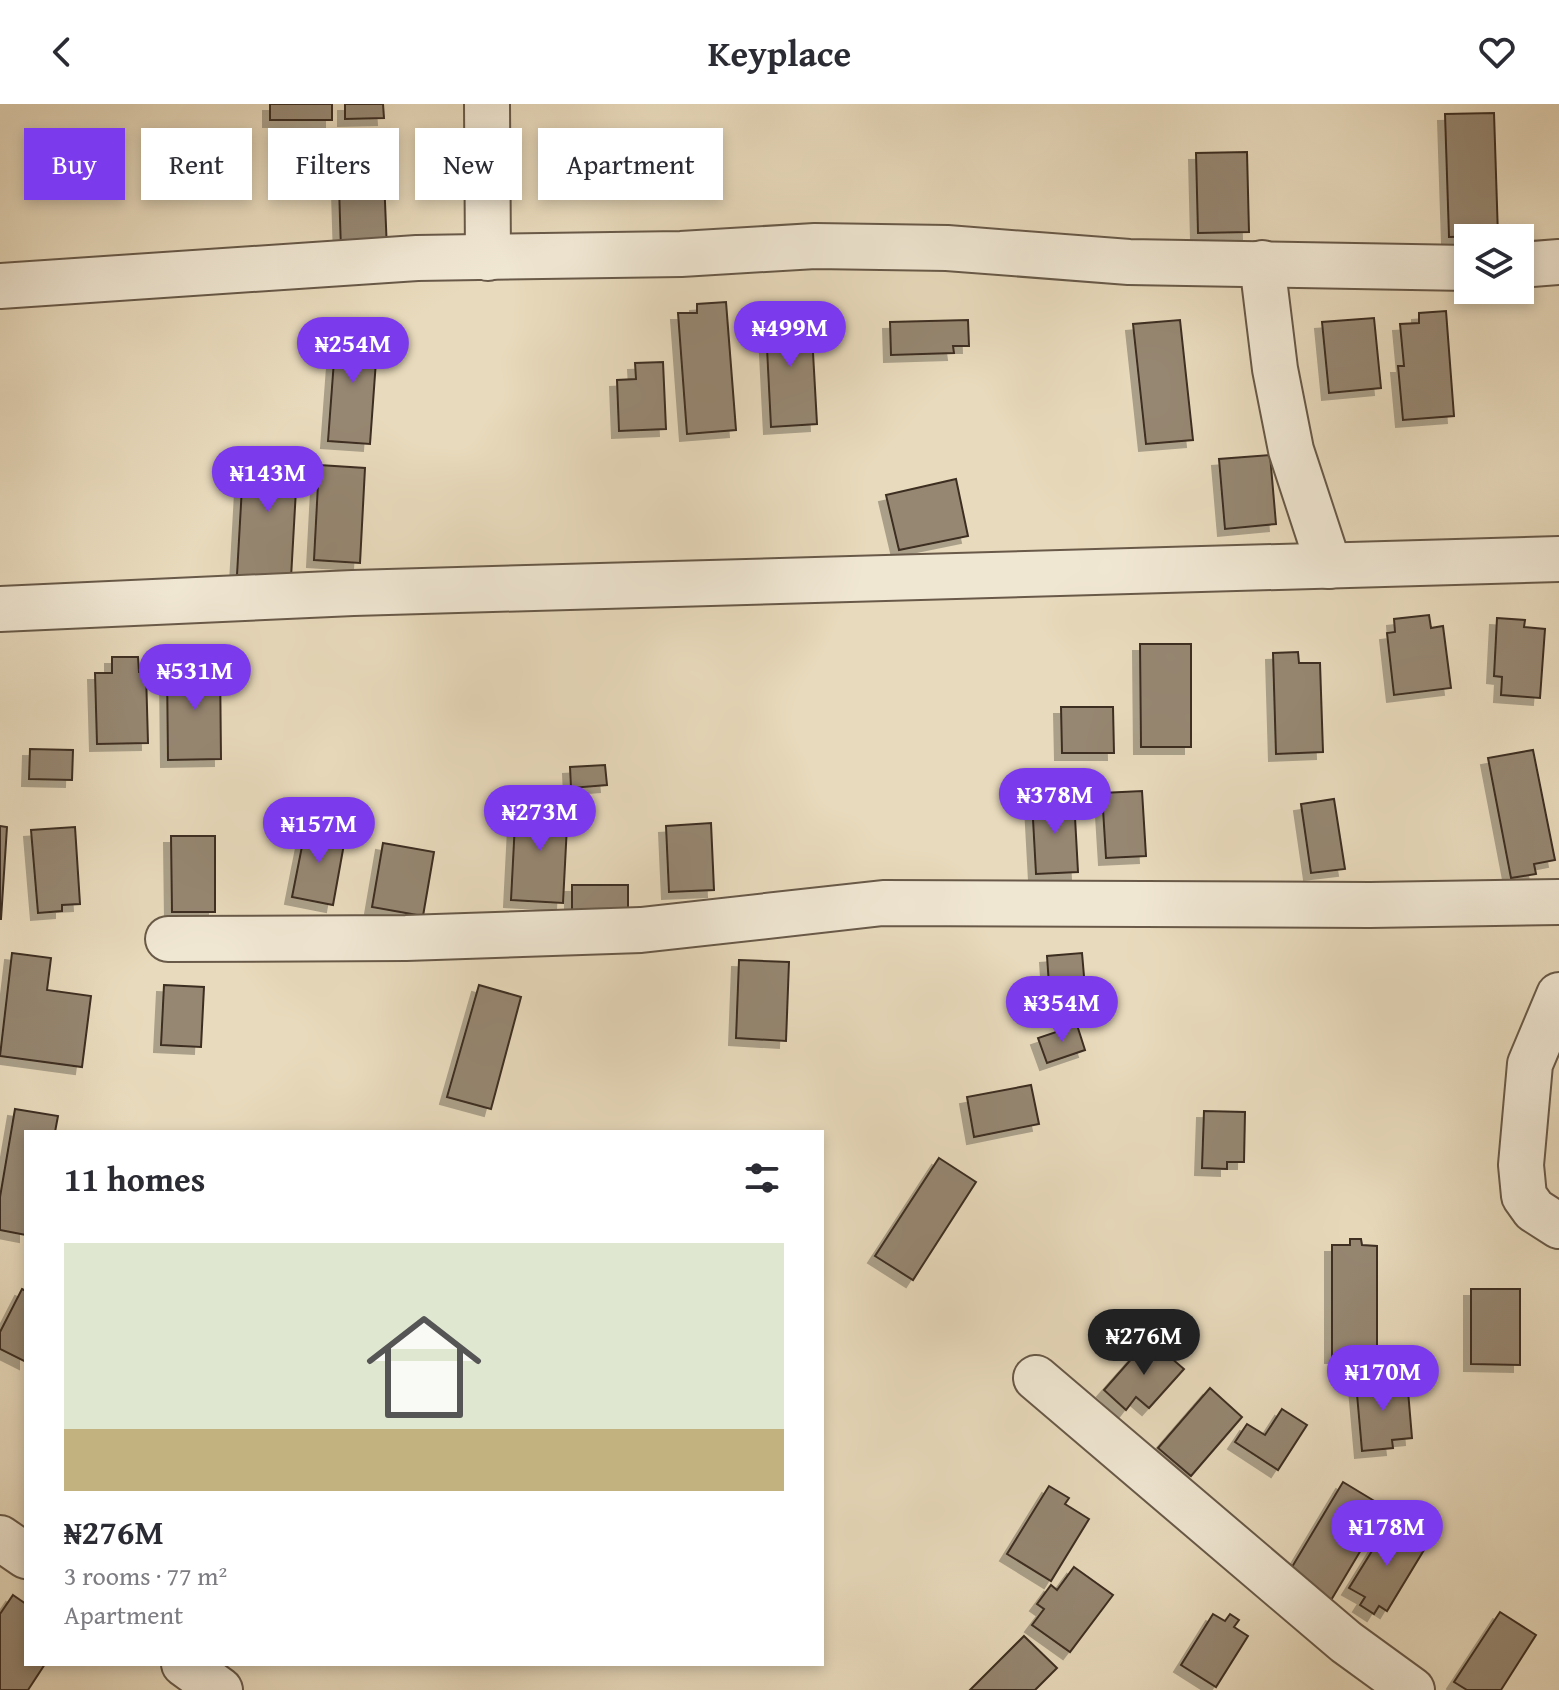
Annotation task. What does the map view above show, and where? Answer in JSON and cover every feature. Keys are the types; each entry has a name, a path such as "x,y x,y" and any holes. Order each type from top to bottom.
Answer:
{"street":[{"path":"487,104 488,258"},
{"path":"0,286 417,258 681,254 815,246 947,248 1129,262 1454,268"},
{"path":"1534,264 1559,262"},
{"path":"1262,263 1275,369 1291,450 1329,566"},
{"path":"0,609 353,593 1559,559"},
{"path":"168,939 406,938 641,930 883,903 1370,905 1559,902"},
{"path":"1559,995 1530,1064 1521,1165 1524,1196 1534,1210 1559,1226"},
{"path":"1036,1378 1346,1642 1412,1690"},
{"path":"0,1538 24,1555"},
{"path":"187,1666 220,1690"}],"building":[{"path":"270,104 332,104 332,120 270,120"},
{"path":"345,104 383,104 384,118 345,119"},
{"path":"1494,113 1498,224 1454,224 1454,237 1449,237 1445,114"},
{"path":"1247,152 1249,232 1198,233 1196,153"},
{"path":"339,200 385,200 387,250 341,251"},
{"path":"726,302 736,430 687,434 678,313 697,313 697,304"},
{"path":"790,308 790,318 811,317 817,424 771,427 765,309"},
{"path":"1446,311 1454,416 1403,420 1398,366 1404,366 1400,324 1419,323 1419,313"},
{"path":"1374,318 1381,388 1329,393 1322,322"},
{"path":"337,320 358,322 357,332 378,333 370,444 328,441"},
{"path":"968,320 969,346 953,346 954,353 891,355 890,322"},
{"path":"1180,320 1193,440 1146,444 1133,324"},
{"path":"663,362 666,429 619,431 617,380 636,379 635,363"},
{"path":"244,451 298,454 291,578 237,575"},
{"path":"1270,455 1276,524 1225,529 1219,459"},
{"path":"319,465 365,468 360,563 314,560"},
{"path":"956,479 968,536 899,550 886,495"},
{"path":"1429,615 1431,628 1443,626 1451,688 1394,695 1387,633 1395,632 1394,619"},
{"path":"1497,618 1525,620 1524,627 1545,629 1540,698 1501,695 1502,677 1494,676"},
{"path":"1140,644 1191,644 1191,747 1141,747"},
{"path":"1298,652 1299,663 1320,663 1323,752 1276,754 1273,653"},
{"path":"112,657 138,657 139,672 146,672 148,743 97,744 95,673 112,673"},
{"path":"185,661 220,661 221,759 168,760 167,670 185,670"},
{"path":"1061,707 1113,707 1114,753 1062,753"},
{"path":"30,749 73,750 72,780 29,779"},
{"path":"1533,750 1555,860 1534,864 1536,874 1511,878 1488,758"},
{"path":"605,765 607,785 571,788 570,767"},
{"path":"1142,791 1146,856 1106,858 1102,793"},
{"path":"1074,799 1078,872 1036,874 1032,801"},
{"path":"1334,799 1345,869 1311,873 1301,804"},
{"path":"516,803 568,806 563,903 511,900"},
{"path":"711,823 714,890 669,892 666,826"},
{"path":"0,826 7,827 1,919 0,919"},
{"path":"306,826 346,833 333,905 292,897"},
{"path":"75,827 80,904 62,905 62,911 38,913 31,830"},
{"path":"171,836 215,836 215,912 172,912"},
{"path":"383,843 434,852 423,916 372,907"},
{"path":"572,885 628,885 628,919 572,919"},
{"path":"12,953 51,958 47,990 91,996 82,1067 0,1056"},
{"path":"1082,953 1087,1011 1051,1014 1047,956"},
{"path":"739,960 789,962 786,1041 736,1038"},
{"path":"164,985 204,987 201,1047 161,1045"},
{"path":"479,985 521,997 491,1109 447,1097"},
{"path":"1077,1025 1085,1050 1047,1063 1038,1038"},
{"path":"1031,1085 1039,1124 974,1137 967,1097"},
{"path":"15,1109 58,1116 55,1130 24,1130 24,1235 0,1230 0,1197"},
{"path":"1204,1111 1245,1112 1244,1162 1227,1162 1227,1169 1202,1168"},
{"path":"939,1158 976,1182 913,1280 875,1256"},
{"path":"1350,1239 1361,1239 1362,1245 1377,1246 1377,1356 1332,1356 1332,1245 1350,1245"},
{"path":"1471,1289 1520,1289 1520,1365 1471,1364"},
{"path":"24,1290 24,1361 0,1349 0,1332"},
{"path":"1149,1339 1184,1369 1149,1408 1136,1397 1126,1410 1104,1390"},
{"path":"1407,1379 1412,1438 1392,1440 1393,1448 1362,1451 1356,1383"},
{"path":"1210,1388 1242,1417 1191,1476 1158,1448"},
{"path":"1282,1409 1307,1425 1278,1470 1235,1442 1247,1424 1265,1435"},
{"path":"1343,1482 1386,1508 1324,1612 1286,1577"},
{"path":"1049,1486 1069,1498 1065,1504 1089,1519 1051,1581 1007,1554"},
{"path":"1390,1522 1427,1545 1387,1611 1379,1606 1374,1614 1360,1605 1365,1597 1349,1588"},
{"path":"1074,1567 1113,1595 1070,1652 1032,1625 1044,1609 1037,1604 1051,1585 1057,1590"},
{"path":"13,1595 24,1603 24,1666 44,1666 28,1690 0,1690 0,1614"},
{"path":"1500,1612 1536,1635 1501,1690 1467,1690 1454,1682"},
{"path":"1213,1614 1225,1621 1230,1614 1239,1620 1234,1627 1248,1636 1216,1687 1181,1665"},
{"path":"1024,1636 1057,1668 1035,1690 970,1690"}]}
